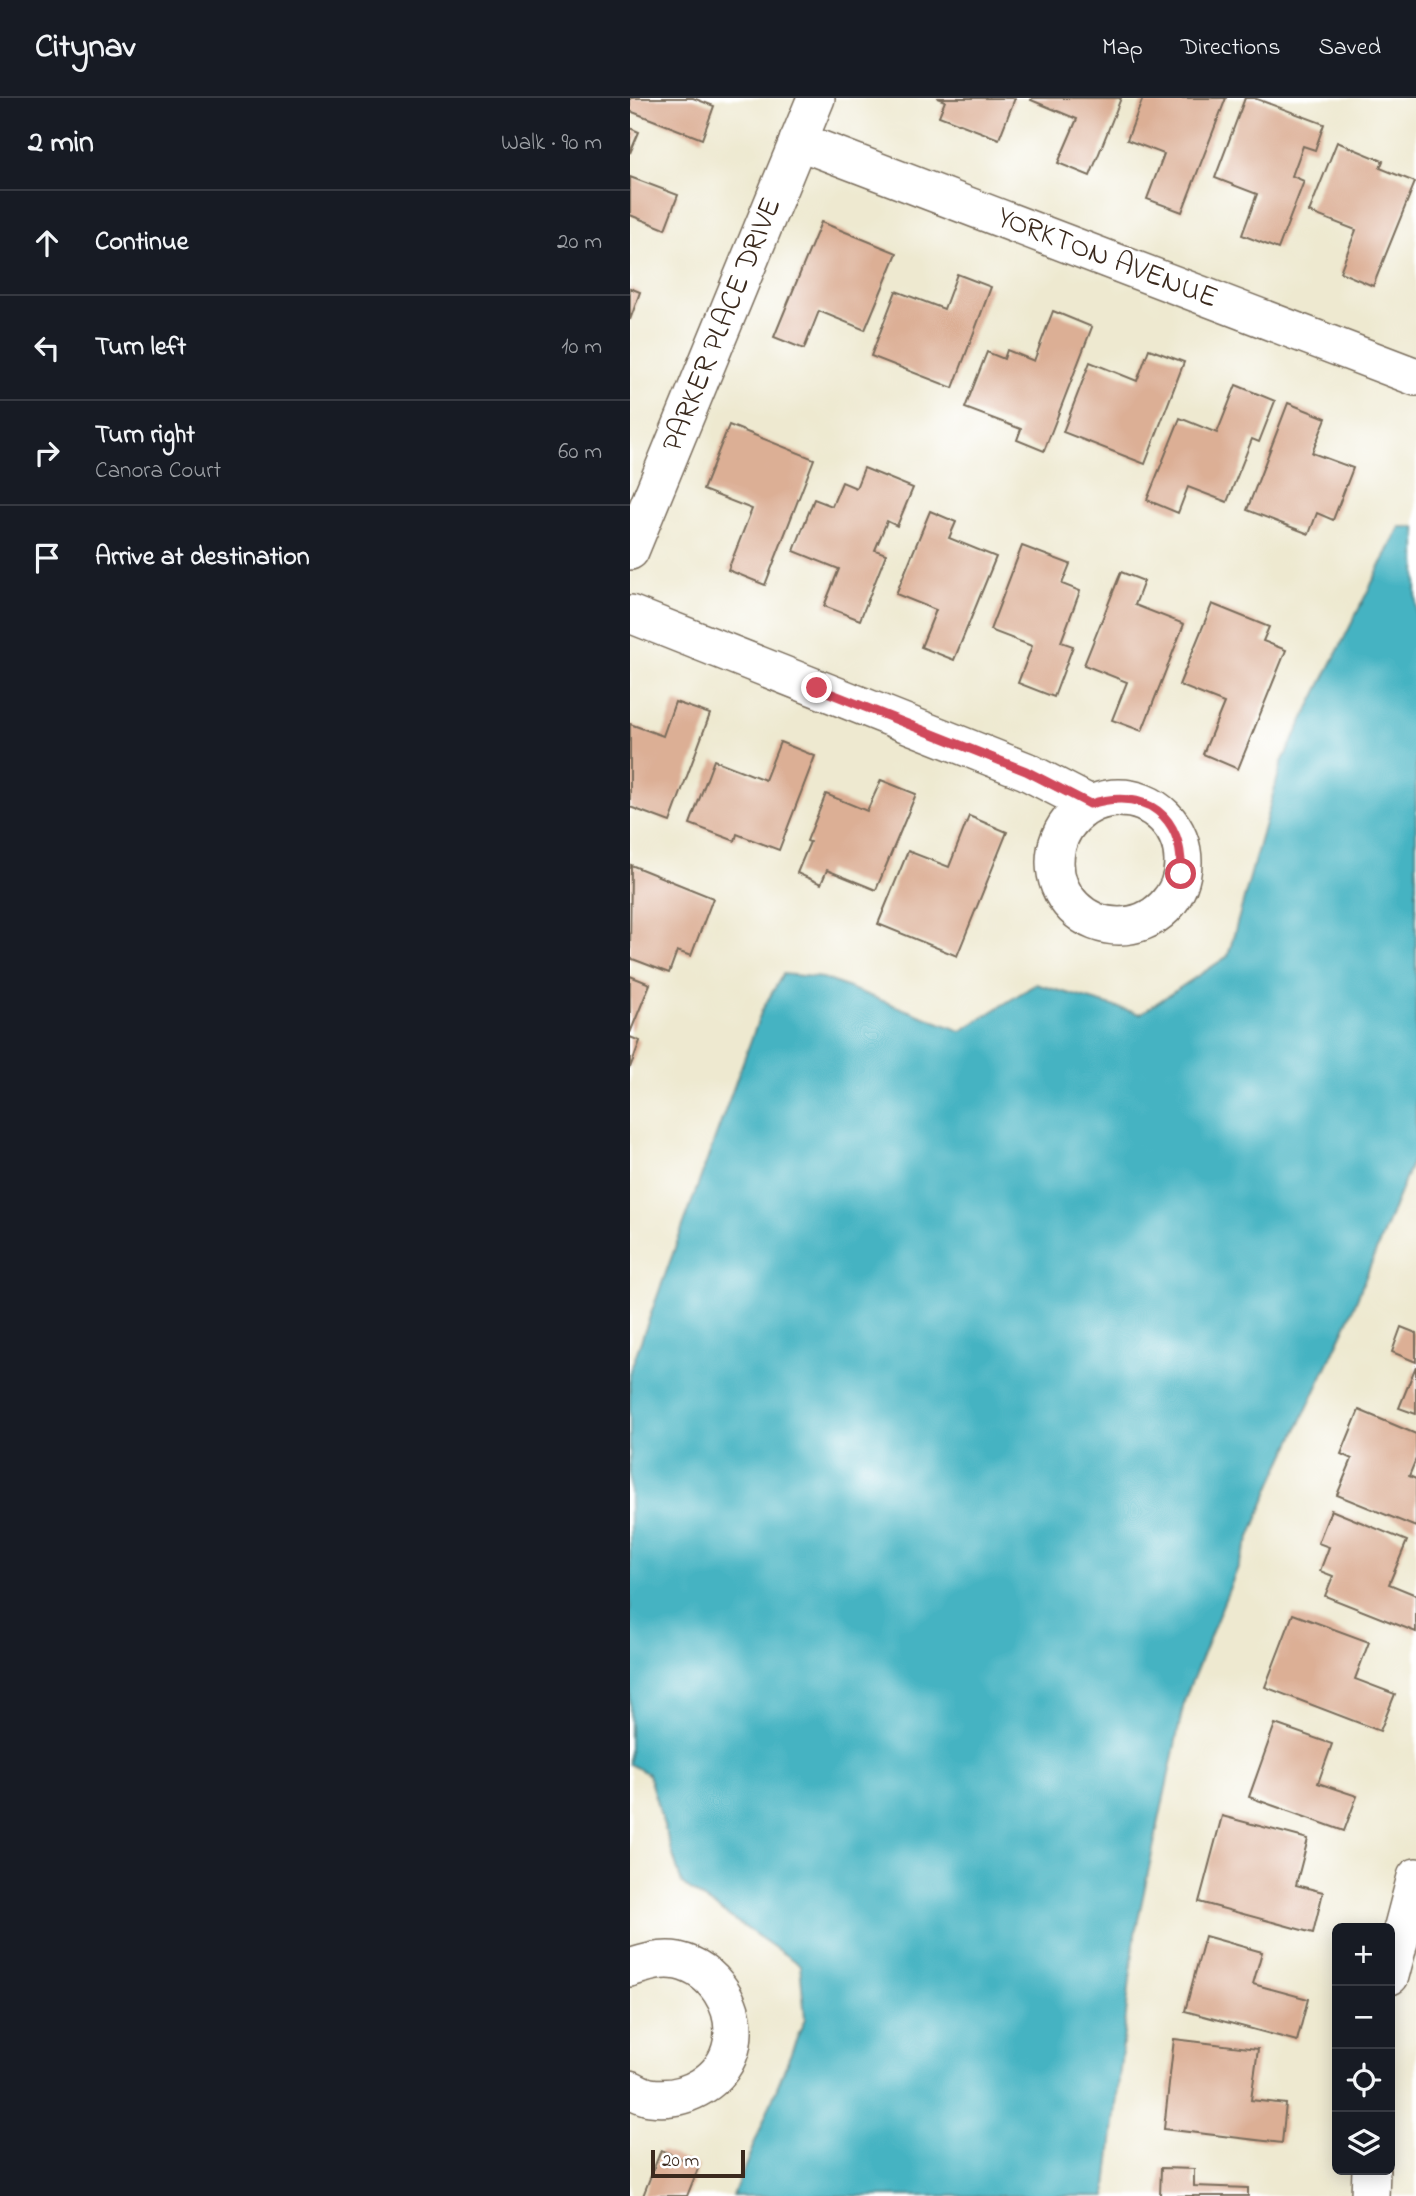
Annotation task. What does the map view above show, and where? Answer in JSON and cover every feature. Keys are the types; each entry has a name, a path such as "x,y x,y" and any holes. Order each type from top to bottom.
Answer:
{"street":[{"name":"PARKER PLACE DRIVE","path":"630,551 816,98"},
{"name":"YORKTON AVENUE","path":"799,141 1416,377"},
{"path":"630,614 1026,771 1090,804"},
{"path":"1395,1959 1414,1894"},
{"path":"630,1968 653,1961 677,1961 698,1969 715,1982 727,2001 733,2022 732,2045 723,2065 709,2082 690,2093 669,2098 647,2097 630,2089"},
{"path":"1370,2196 1371,2175"}],"water":[{"path":"1400,527 1416,527 1416,1152 1348,1321 1272,1483 1185,1698 1135,1934 1106,2196 733,2196 805,2018 800,1965 682,1884 648,1774 630,1764 630,1371 762,1010 783,974 823,978 961,1031 1036,984 1140,1014 1228,956 1282,762"}],"building":[{"path":"630,98 693,98 714,106 702,139 630,111"},
{"path":"937,98 1015,98 999,139 939,116 945,101"},
{"path":"1121,98 1090,176 1058,163 1077,119 1031,100"},
{"path":"1143,98 1226,98 1182,212 1147,199 1164,154 1127,140"},
{"path":"1245,98 1254,98 1324,124 1315,150 1303,146 1292,176 1304,181 1278,249 1242,235 1257,194 1215,178"},
{"path":"630,128 639,132 630,153"},
{"path":"1337,142 1383,161 1380,168 1415,182 1373,286 1340,272 1356,230 1309,212"},
{"path":"630,177 678,195 665,229 630,215"},
{"path":"821,222 897,253 865,330 819,311 804,349 774,337"},
{"path":"957,274 991,287 953,388 871,356 896,291 944,309"},
{"path":"630,288 640,292 630,320"},
{"path":"1053,311 1092,327 1044,451 1017,440 1021,429 965,408 987,352 1004,359 1007,350 1034,361"},
{"path":"1149,349 1184,362 1145,464 1063,432 1090,362 1137,381"},
{"path":"1236,385 1275,401 1259,442 1252,439 1227,502 1188,487 1178,513 1147,500 1180,418 1217,433"},
{"path":"1288,403 1326,418 1312,453 1353,468 1333,520 1317,513 1309,534 1247,510"},
{"path":"729,425 814,459 765,585 728,570 752,509 703,490"},
{"path":"864,468 913,488 897,526 887,521 875,550 886,554 860,620 824,606 839,569 794,551 814,499 832,506 842,482 856,488"},
{"path":"930,511 956,522 949,538 996,557 954,660 921,647 936,610 896,594"},
{"path":"1022,546 1070,564 1062,584 1080,591 1061,642 1073,646 1054,697 1018,683 1032,646 990,630"},
{"path":"1121,572 1144,581 1135,605 1184,624 1142,731 1112,720 1127,682 1084,665"},
{"path":"1212,604 1269,627 1263,641 1286,650 1238,769 1203,754 1224,703 1179,685"},
{"path":"675,702 710,714 670,822 630,807 630,724 663,736"},
{"path":"780,742 815,756 779,850 737,834 735,841 690,824 714,760 765,780"},
{"path":"881,780 916,794 876,890 827,870 821,884 797,873 826,794 867,811"},
{"path":"969,816 1007,832 957,956 878,924 908,851 949,867"},
{"path":"631,865 713,898 691,956 677,951 669,973 630,958"},
{"path":"630,976 650,984 630,1033"},
{"path":"630,1037 640,1041 630,1068"},
{"path":"1401,1327 1416,1333 1416,1362 1392,1352"},
{"path":"1416,1366 1416,1414 1399,1408"},
{"path":"1359,1410 1416,1434 1416,1459 1409,1476 1416,1479 1416,1527 1337,1495 1352,1459 1341,1454"},
{"path":"1331,1510 1407,1541 1389,1584 1416,1595 1416,1632 1325,1596 1333,1576 1320,1571 1329,1547 1318,1543"},
{"path":"1293,1614 1369,1642 1355,1679 1395,1694 1380,1731 1265,1687"},
{"path":"1275,1724 1332,1744 1318,1783 1357,1796 1344,1831 1249,1797"},
{"path":"1222,1816 1308,1839 1296,1885 1323,1892 1313,1933 1199,1902"},
{"path":"1205,1936 1262,1952 1253,1984 1308,1999 1297,2041 1185,2011"},
{"path":"1174,2039 1258,2049 1251,2100 1286,2104 1282,2143 1164,2129"},
{"path":"661,2150 699,2166 687,2196 643,2196"},
{"path":"1161,2168 1194,2169 1194,2186 1248,2188 1248,2196 1160,2196"}],"route":[{"path":"817,688 1026,771 1090,804 1110,798 1130,798 1149,806 1165,818 1177,835 1182,854 1181,874"}]}
